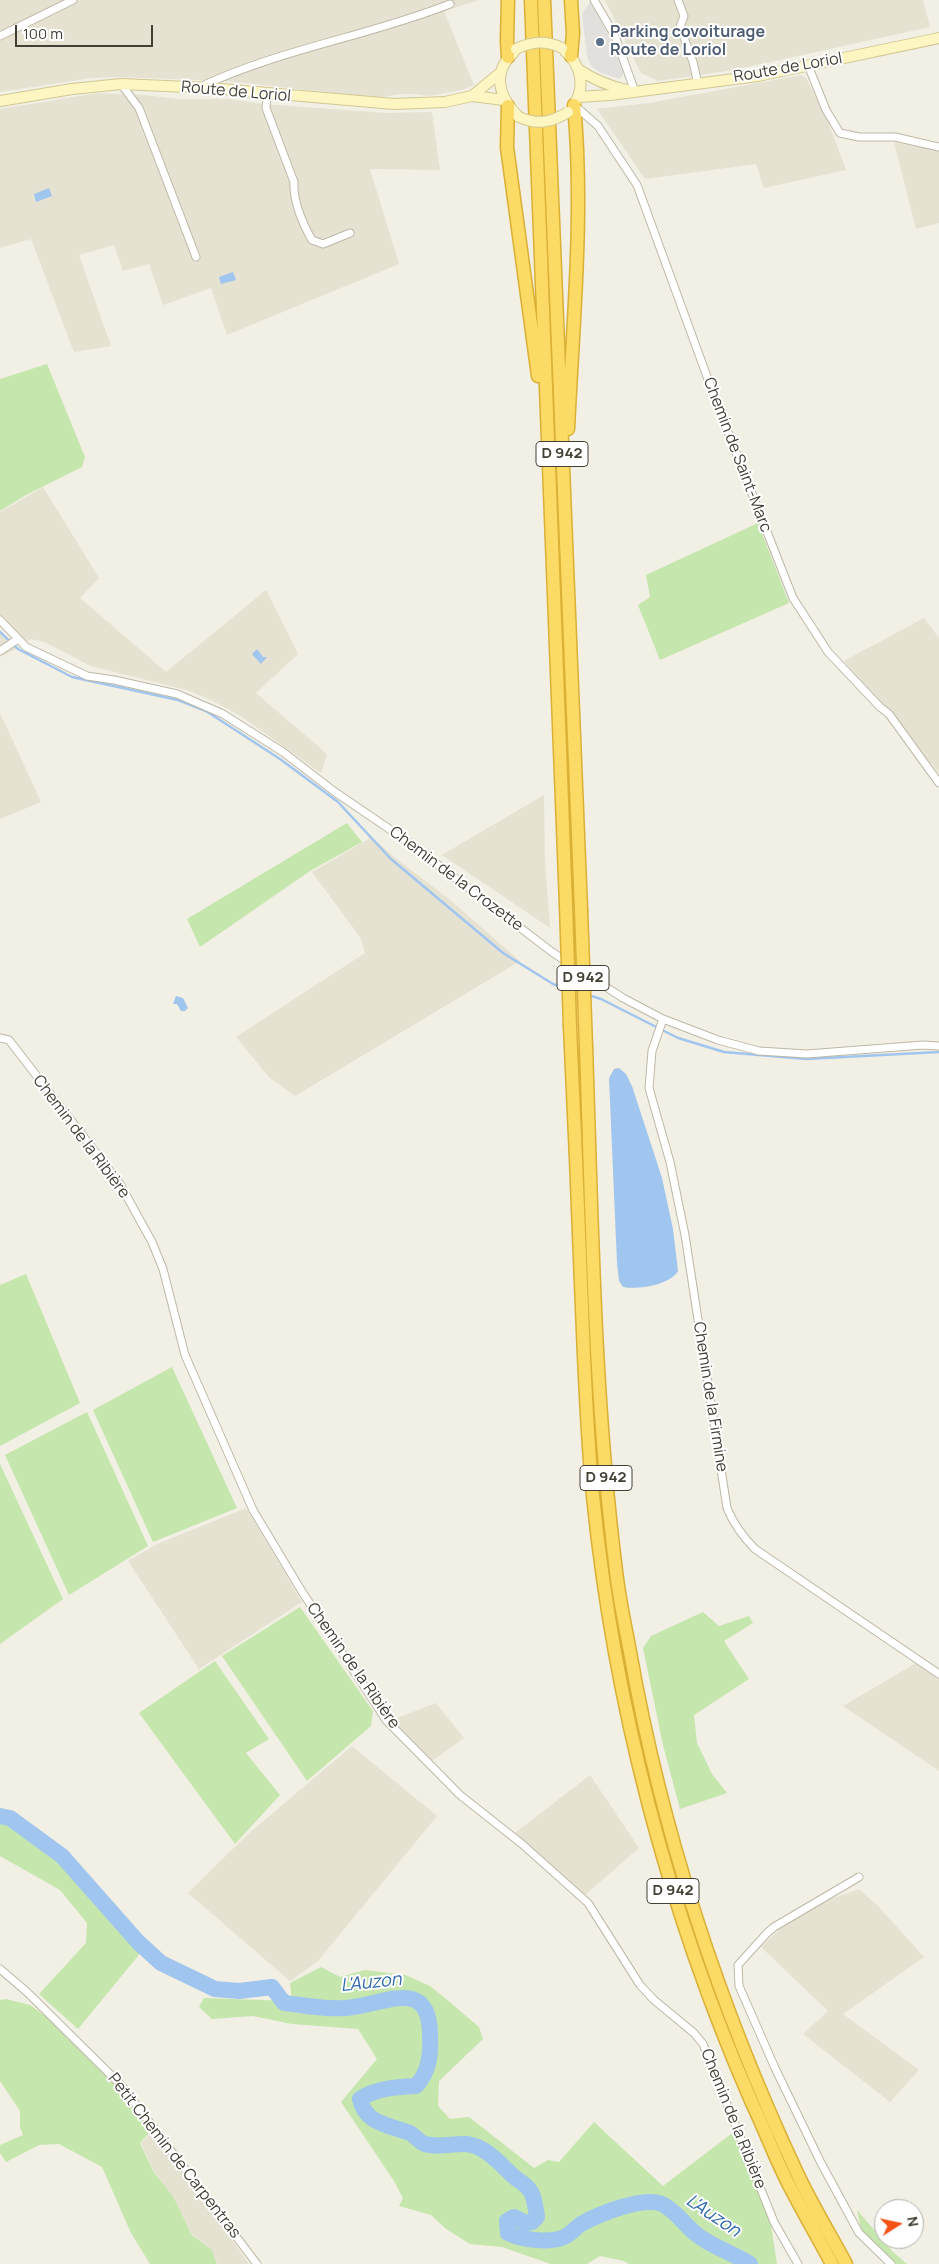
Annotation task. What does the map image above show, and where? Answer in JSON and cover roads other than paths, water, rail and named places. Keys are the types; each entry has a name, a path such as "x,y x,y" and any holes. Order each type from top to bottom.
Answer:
{"highway":[{"path":"508,0 507,41 512,53"},
{"name":"D 942","path":"531,0 557,503 581,909 598,1374 607,1492 616,1575 639,1703 660,1795 708,1956 743,2048 799,2176 846,2264"},
{"name":"D 942","path":"544,0 570,1027 585,1374 593,1493 605,1584 627,1708 646,1797 677,1904 698,1968 733,2058 788,2183 832,2264"},
{"path":"567,52 573,33 571,0"},
{"name":"D 942","path":"506,103 507,148 557,503"},
{"name":"D 942","path":"557,503 578,213 576,132 573,104"}],"street":[{"path":"0,36 73,0"},
{"path":"594,0 615,36 635,92"},
{"path":"678,0 684,16 680,27 693,62 698,84"},
{"path":"198,88 219,78 294,52 404,21 450,4"},
{"name":"Route de Loriol","path":"501,72 500,88 506,103 519,117 535,122 545,122 557,119 573,104 635,92 758,76 939,38"},
{"path":"512,53 535,42 546,42 567,52 578,69 580,83 573,104"},
{"name":"Route de Loriol","path":"472,96 501,72 512,53"},
{"path":"808,65 826,110 840,133 851,136 895,137 939,147"},
{"name":"Route de Loriol","path":"578,69 593,79 610,86 635,92"},
{"path":"121,84 139,108 196,257"},
{"name":"Route de Loriol","path":"0,101 72,89 121,84 403,104 445,102 472,96 506,103"},
{"path":"267,94 266,108 294,182 294,191 305,227 312,240 323,244 350,233"},
{"name":"Chemin de Saint-Marc","path":"573,104 598,126 637,185 720,412 793,598 828,652 880,707 889,714 939,784"},
{"name":"Chemin de la Crozette","path":"0,620 26,647 87,676 177,694 223,714 283,752 335,792 407,841 552,952 623,998 663,1020 718,1040 759,1051 806,1054 939,1046"},
{"path":"0,651 18,639"},
{"name":"Chemin de la Firmine","path":"663,1020 652,1051 649,1088 679,1200 727,1508 740,1535 754,1549 939,1674"},
{"name":"Chemin de la Ribière","path":"0,1038 9,1040 120,1184 152,1242 163,1269 184,1355 253,1510 301,1590 386,1720 460,1795 522,1844 588,1903 640,1985 654,2000 694,2033 703,2044 774,2222 798,2264"},
{"path":"859,1877 774,1927 738,1965 737,1975 739,1986 775,2068 821,2163 859,2233 891,2264"},
{"name":"Petit Chemin de Carpentras","path":"0,1969 27,1992 122,2086 257,2264"}],"water":[{"path":"49,188 52,196 36,202 34,194"},
{"path":"233,272 236,280 221,284 219,277"},
{"path":"257,649 263,657 267,657 261,664 252,654"},
{"path":"176,996 183,998 188,1008 185,1011 181,1011 177,1004 173,1004"},
{"path":"619,1068 626,1074 632,1086 662,1178 673,1229 678,1271 674,1276 661,1283 637,1288 623,1287 619,1281 617,1263 609,1078 614,1069"}],"waterway":[{"path":"0,632 18,649 72,677 178,700 206,711 280,759 338,802 391,859 503,953 553,984 564,988"},
{"path":"588,995 601,999 678,1038 724,1052 806,1059 939,1052"},
{"name":"L'Auzon","path":"0,1816 10,1818 62,1856 138,1942 161,1963 215,1989 239,1991 272,1987 284,2003 322,2008 345,2008 402,1998 413,1999 422,2005 428,2017 430,2036 428,2063 424,2075 416,2086 387,2089 366,2095 360,2099 363,2107 372,2119 410,2133 425,2144 435,2146 467,2144 481,2149 493,2157 528,2188 532,2194 535,2206 537,2217 532,2222 526,2223 514,2217 507,2221 508,2233 521,2238 553,2240 568,2235 581,2224 610,2211 633,2204 654,2202 662,2204 671,2210 702,2239 750,2264"}],"place":[{"name":"Parking covoiturage Route de Loriol","path":"600,42"}]}
